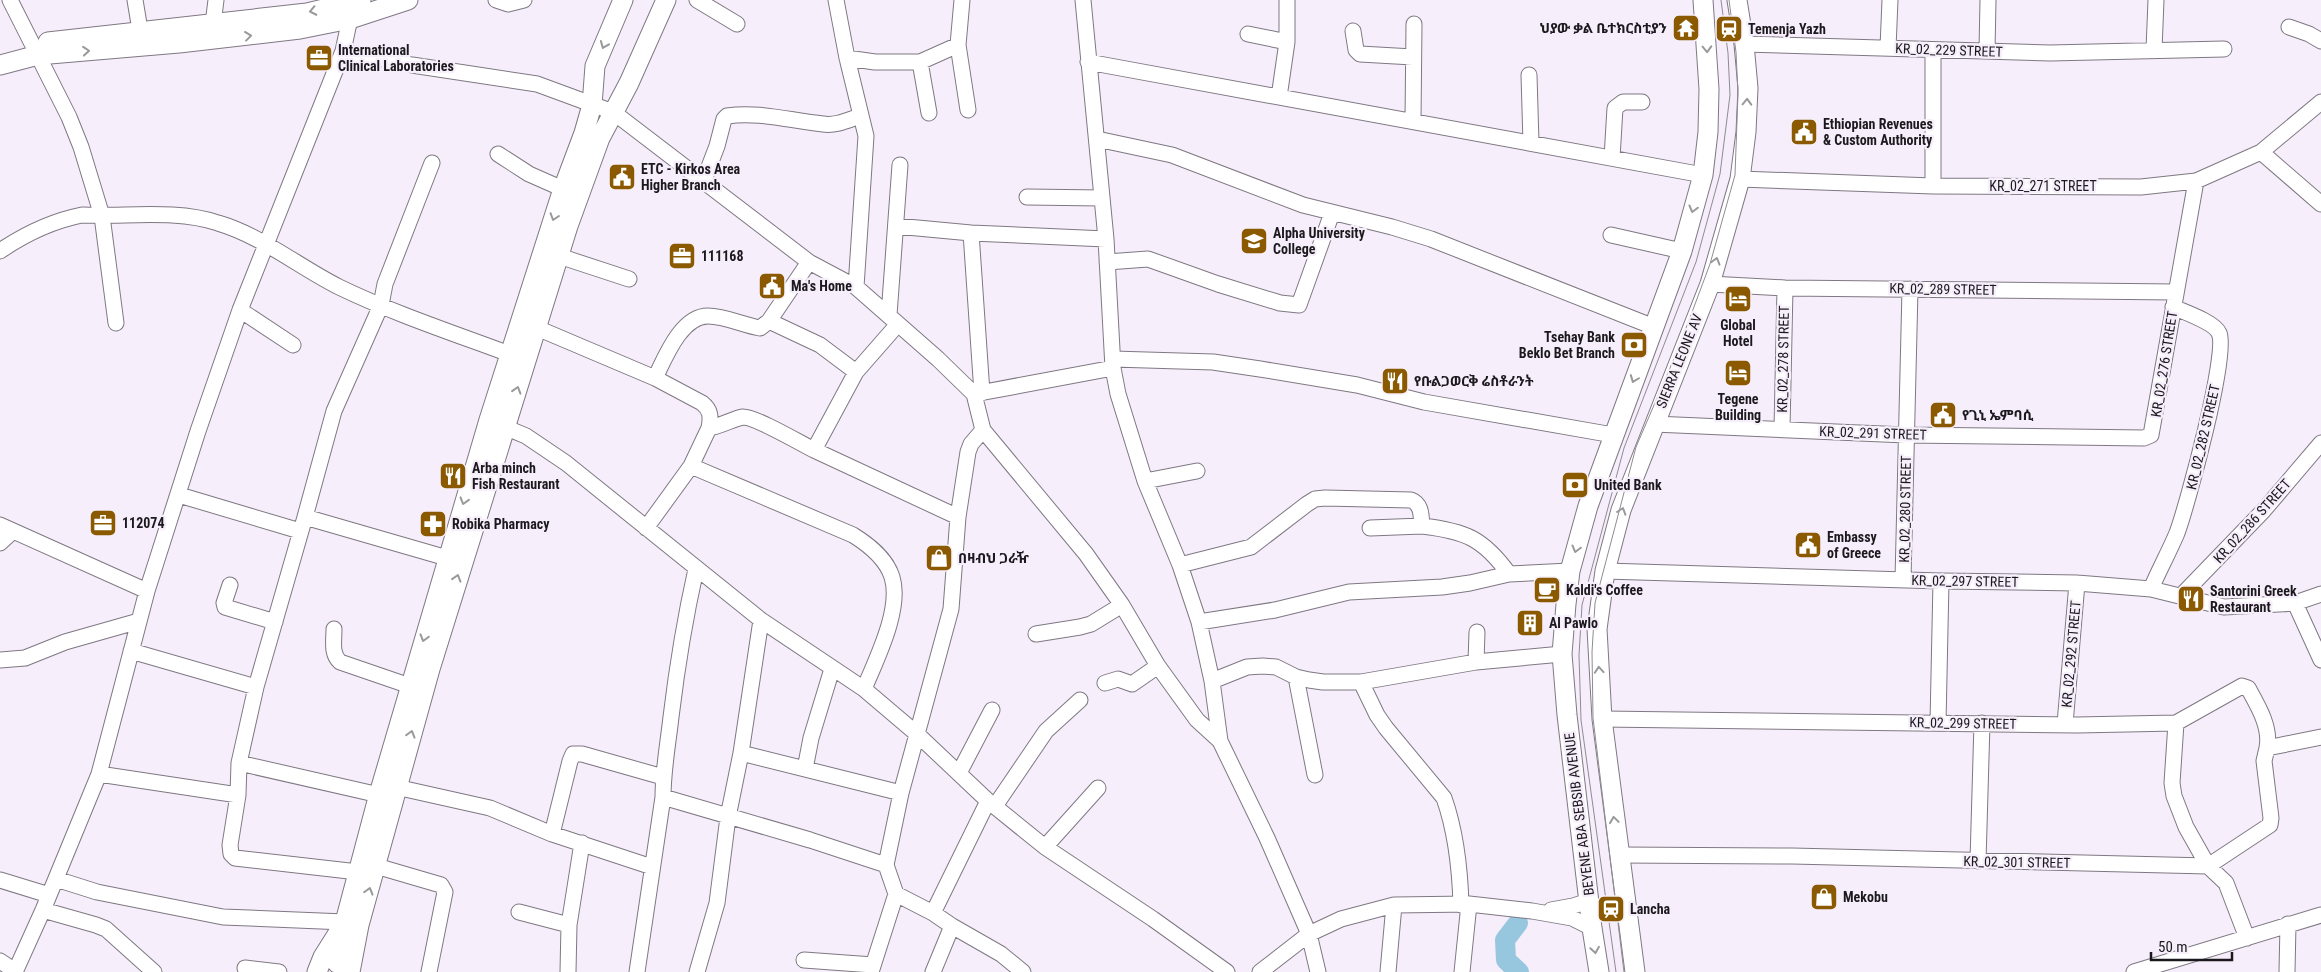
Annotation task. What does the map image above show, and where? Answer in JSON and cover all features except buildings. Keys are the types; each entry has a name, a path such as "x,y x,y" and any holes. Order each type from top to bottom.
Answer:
{"main road":[{"path":"0,65 35,50 140,30 213,24 307,13 355,5 408,0"},
{"path":"341,969 352,924 358,872 390,793 460,569 497,424 509,354 592,105 596,66 623,0"},
{"path":"317,972 323,957 352,924 376,866 410,686 447,558 497,424 526,361 538,328 559,256 600,138 629,83 666,0"},
{"path":"1562,654 1570,571 1588,506 1682,251 1703,175 1708,132 1709,89 1702,0"},
{"name":"SIERRA LEONE AV","path":"1602,719 1597,629 1606,571 1621,510 1710,284 1740,180 1746,132 1748,88 1737,0"},
{"path":"0,52 215,40 300,30 355,5"},
{"name":"BEYENE ABA SEBSIB AVENUE","path":"1562,654 1567,715 1592,928 1599,972"},
{"path":"1602,719 1634,972"}],"street":[{"path":"10,0 72,124 102,216 116,323"},
{"path":"135,0 140,30"},
{"path":"213,24 216,0"},
{"path":"496,0 508,4 524,0"},
{"path":"697,0 737,24"},
{"path":"836,0 847,58 866,136 856,287"},
{"path":"962,0 958,46 968,110"},
{"path":"1083,0 1106,239 1113,363 1122,409 1145,480 1180,565 1199,622 1212,680 1220,741 1267,838 1309,934 1318,972"},
{"path":"1279,97 1287,42 1287,0"},
{"path":"1888,48 1890,0"},
{"path":"1987,51 1988,0"},
{"path":"2154,50 2156,0"},
{"path":"0,961 15,971 43,910 99,774 138,622 198,430 240,310 343,51 355,5"},
{"path":"1413,121 1414,24"},
{"path":"2289,27 2309,34 2321,42"},
{"path":"1353,31 1356,50 1360,54 1413,57"},
{"path":"1248,34 1287,42"},
{"name":"KR_02_229 STREET","path":"1744,44 2050,53 2224,49"},
{"path":"847,58 875,62 920,62 958,46"},
{"path":"1933,50 1933,186"},
{"path":"343,51 412,65 537,84 613,112 809,262 856,287 978,394"},
{"path":"920,62 929,113"},
{"path":"1088,62 1703,175"},
{"path":"1529,74 1531,143"},
{"path":"1612,158 1615,108 1623,102 1642,102"},
{"name":"KR_02_271 STREET","path":"1740,180 1933,186 2140,187 2196,181 2261,152 2321,102"},
{"path":"704,180 726,116 783,117 823,124 842,122 860,116"},
{"path":"1096,139 1172,155 1304,205 1392,227 1431,239 1654,327"},
{"path":"2261,152 2321,204"},
{"path":"498,154 528,174 563,189"},
{"path":"358,872 235,858 231,854 230,845 238,795 239,763 256,687 334,411 381,305 385,284 432,163"},
{"path":"814,450 856,372 894,319 896,226 900,165"},
{"name":"KR_02_276 STREET","path":"2151,435 2196,181"},
{"path":"1026,197 1102,198"},
{"path":"1107,262 1148,259 1262,298 1280,303 1298,304 1332,213"},
{"path":"0,251 16,240 67,218 82,215 196,217 219,223 266,244 339,286 381,305 526,361"},
{"path":"896,226 971,233 1106,239"},
{"path":"971,233 978,394 983,430 1086,554 1122,605 1158,666 1196,720 1220,741"},
{"path":"1611,235 1682,251"},
{"path":"559,256 629,279"},
{"path":"655,378 677,336 698,318 712,317 760,328 769,321 809,262"},
{"name":"KR_02_289 STREET","path":"1710,284 1785,288 1910,288 2174,300"},
{"name":"KR_02_278 STREET","path":"1782,430 1785,288"},
{"name":"KR_02_280 STREET","path":"1903,580 1910,288"},
{"name":"KR_02_282 STREET","path":"2150,589 2176,536 2190,495 2215,383 2221,341 2220,334 2215,327 2174,300"},
{"path":"240,310 293,345"},
{"path":"769,321 820,345 856,372"},
{"path":"538,328 655,378 702,402 708,408 711,416 710,428 691,466 646,528"},
{"path":"978,394 1113,363 1213,362 1357,385 1424,402 1613,435"},
{"path":"710,428 722,426 737,418 750,418 958,517"},
{"path":"497,424 526,436 553,454 761,620 832,670 864,689 917,734 992,804 1045,847 1154,919 1227,972"},
{"name":"KR_02_291 STREET","path":"1654,424 1906,436 2144,438 2151,435"},
{"path":"804,960 872,969 896,894 886,865 901,794 951,609 958,517 968,452 971,444 983,430"},
{"name":"KR_02_286 STREET","path":"2181,596 2264,510 2321,443"},
{"path":"691,466 853,535 869,545 884,562 892,578 894,594 889,624 864,689"},
{"path":"1145,480 1197,471"},
{"path":"179,495 447,558"},
{"path":"1180,565 1252,547 1315,499 1411,500 1420,506 1422,526"},
{"path":"1370,528 1422,526 1450,530 1478,540 1488,548 1509,574"},
{"path":"0,543 6,528 147,591"},
{"path":"637,972 663,798 663,777 685,617 696,569"},
{"path":"1199,622 1276,610 1349,592 1442,587 1509,574 1570,571"},
{"name":"KR_02_297 STREET","path":"1606,571 1942,582 2077,583 2150,589 2224,606 2295,603 2321,594"},
{"path":"1938,723 1942,582"},
{"name":"KR_02_292 STREET","path":"2065,724 2077,583"},
{"path":"230,584 224,603 225,607 275,622"},
{"path":"2295,603 2321,660"},
{"path":"1036,634 1091,624 1122,605"},
{"path":"697,972 700,956 717,902 728,817 761,620"},
{"path":"0,660 25,658 65,642 138,622"},
{"path":"334,629 334,652 340,662 410,686"},
{"path":"1476,662 1477,632"},
{"path":"131,651 256,687"},
{"path":"1212,680 1247,667 1263,666 1276,668 1296,677 1323,682 1361,682 1476,662 1562,654"},
{"path":"1105,683 1118,679 1132,684 1158,666"},
{"path":"805,769 811,738 832,670"},
{"path":"1296,677 1315,775"},
{"path":"1361,682 1377,715 1444,798 1449,812 1465,905 1462,972"},
{"name":"KR_02_299 STREET","path":"1602,719 2065,724 2176,723 2242,686 2248,688 2267,728 2269,738 2267,748"},
{"path":"933,913 992,804 1046,731 1080,700"},
{"path":"959,773 992,710"},
{"path":"1978,861 1982,723"},
{"path":"2176,723 2172,783 2174,796 2186,827 2208,866 2226,883 2247,938"},
{"path":"2208,866 2270,826 2271,818 2264,760 2267,748 2321,737"},
{"path":"740,753 901,794"},
{"path":"552,834 573,754 582,754 663,777"},
{"path":"239,763 390,793 490,808 552,834 652,867"},
{"path":"99,774 238,795"},
{"path":"1045,847 1098,788"},
{"path":"663,798 810,840 886,865"},
{"path":"568,972 569,925 582,843"},
{"name":"KR_02_301 STREET","path":"1620,855 1792,856 2208,866"},
{"path":"376,866 441,885 445,892 429,972"},
{"path":"56,879 97,892 223,917 352,924"},
{"path":"0,880 49,895"},
{"path":"896,894 933,913 1001,954 1023,972"},
{"path":"1532,911 1560,909 1589,901"},
{"path":"1388,972 1394,905"},
{"path":"1260,972 1309,934 1341,919 1394,905 1465,905 1532,911 1572,918 1592,928"},
{"path":"43,910 96,925 106,930 154,972"},
{"path":"519,912 569,925"},
{"path":"2134,972 2321,915"},
{"path":"2287,972 2288,924"},
{"path":"933,972 952,926"},
{"path":"245,968 279,972"}],"waterway":[{"path":"1518,923 1505,940 1506,960 1519,972"}],"tram line":[{"path":"1616,972 1581,720 1579,655 1582,605 1624,448 1696,262 1720,174 1730,95 1728,53 1721,0"},
{"path":"1624,972 1593,718 1592,652 1595,603 1636,447 1679,347 1710,264 1735,175 1738,94 1736,52 1729,0"}],"place":[{"name":"ህያው ቃል ቤተክርስቲያን","path":"1686,28"},
{"name":"Temenja Yazh","path":"1729,29"},
{"name":"International Clinical Laboratories","path":"319,58"},
{"name":"Ethiopian Revenues & Custom Authority","path":"1804,132"},
{"name":"ETC - Kirkos Area Higher Branch","path":"622,177"},
{"name":"Alpha University College","path":"1254,241"},
{"name":"111168","path":"682,256"},
{"name":"Ma's Home","path":"772,286"},
{"name":"Global Hotel","path":"1738,299"},
{"name":"Tsehay Bank Beklo Bet Branch","path":"1634,345"},
{"name":"Tegene Building","path":"1738,373"},
{"name":"የቡልጋወርቅ ሬስቶራንት","path":"1395,381"},
{"name":"የጊኒ ኤምባሲ","path":"1943,415"},
{"name":"Arba minch Fish Restaurant","path":"453,476"},
{"name":"United Bank","path":"1575,485"},
{"name":"112074","path":"103,523"},
{"name":"Robika Pharmacy","path":"433,524"},
{"name":"Embassy of Greece","path":"1808,545"},
{"name":"በዛብህ ጋራዥ","path":"939,558"},
{"name":"Kaldi's Coffee","path":"1547,590"},
{"name":"Santorini Greek Restaurant","path":"2191,599"},
{"name":"Al Pawlo","path":"1530,623"},
{"name":"Mekobu","path":"1824,897"},
{"name":"Lancha","path":"1611,909"}]}
